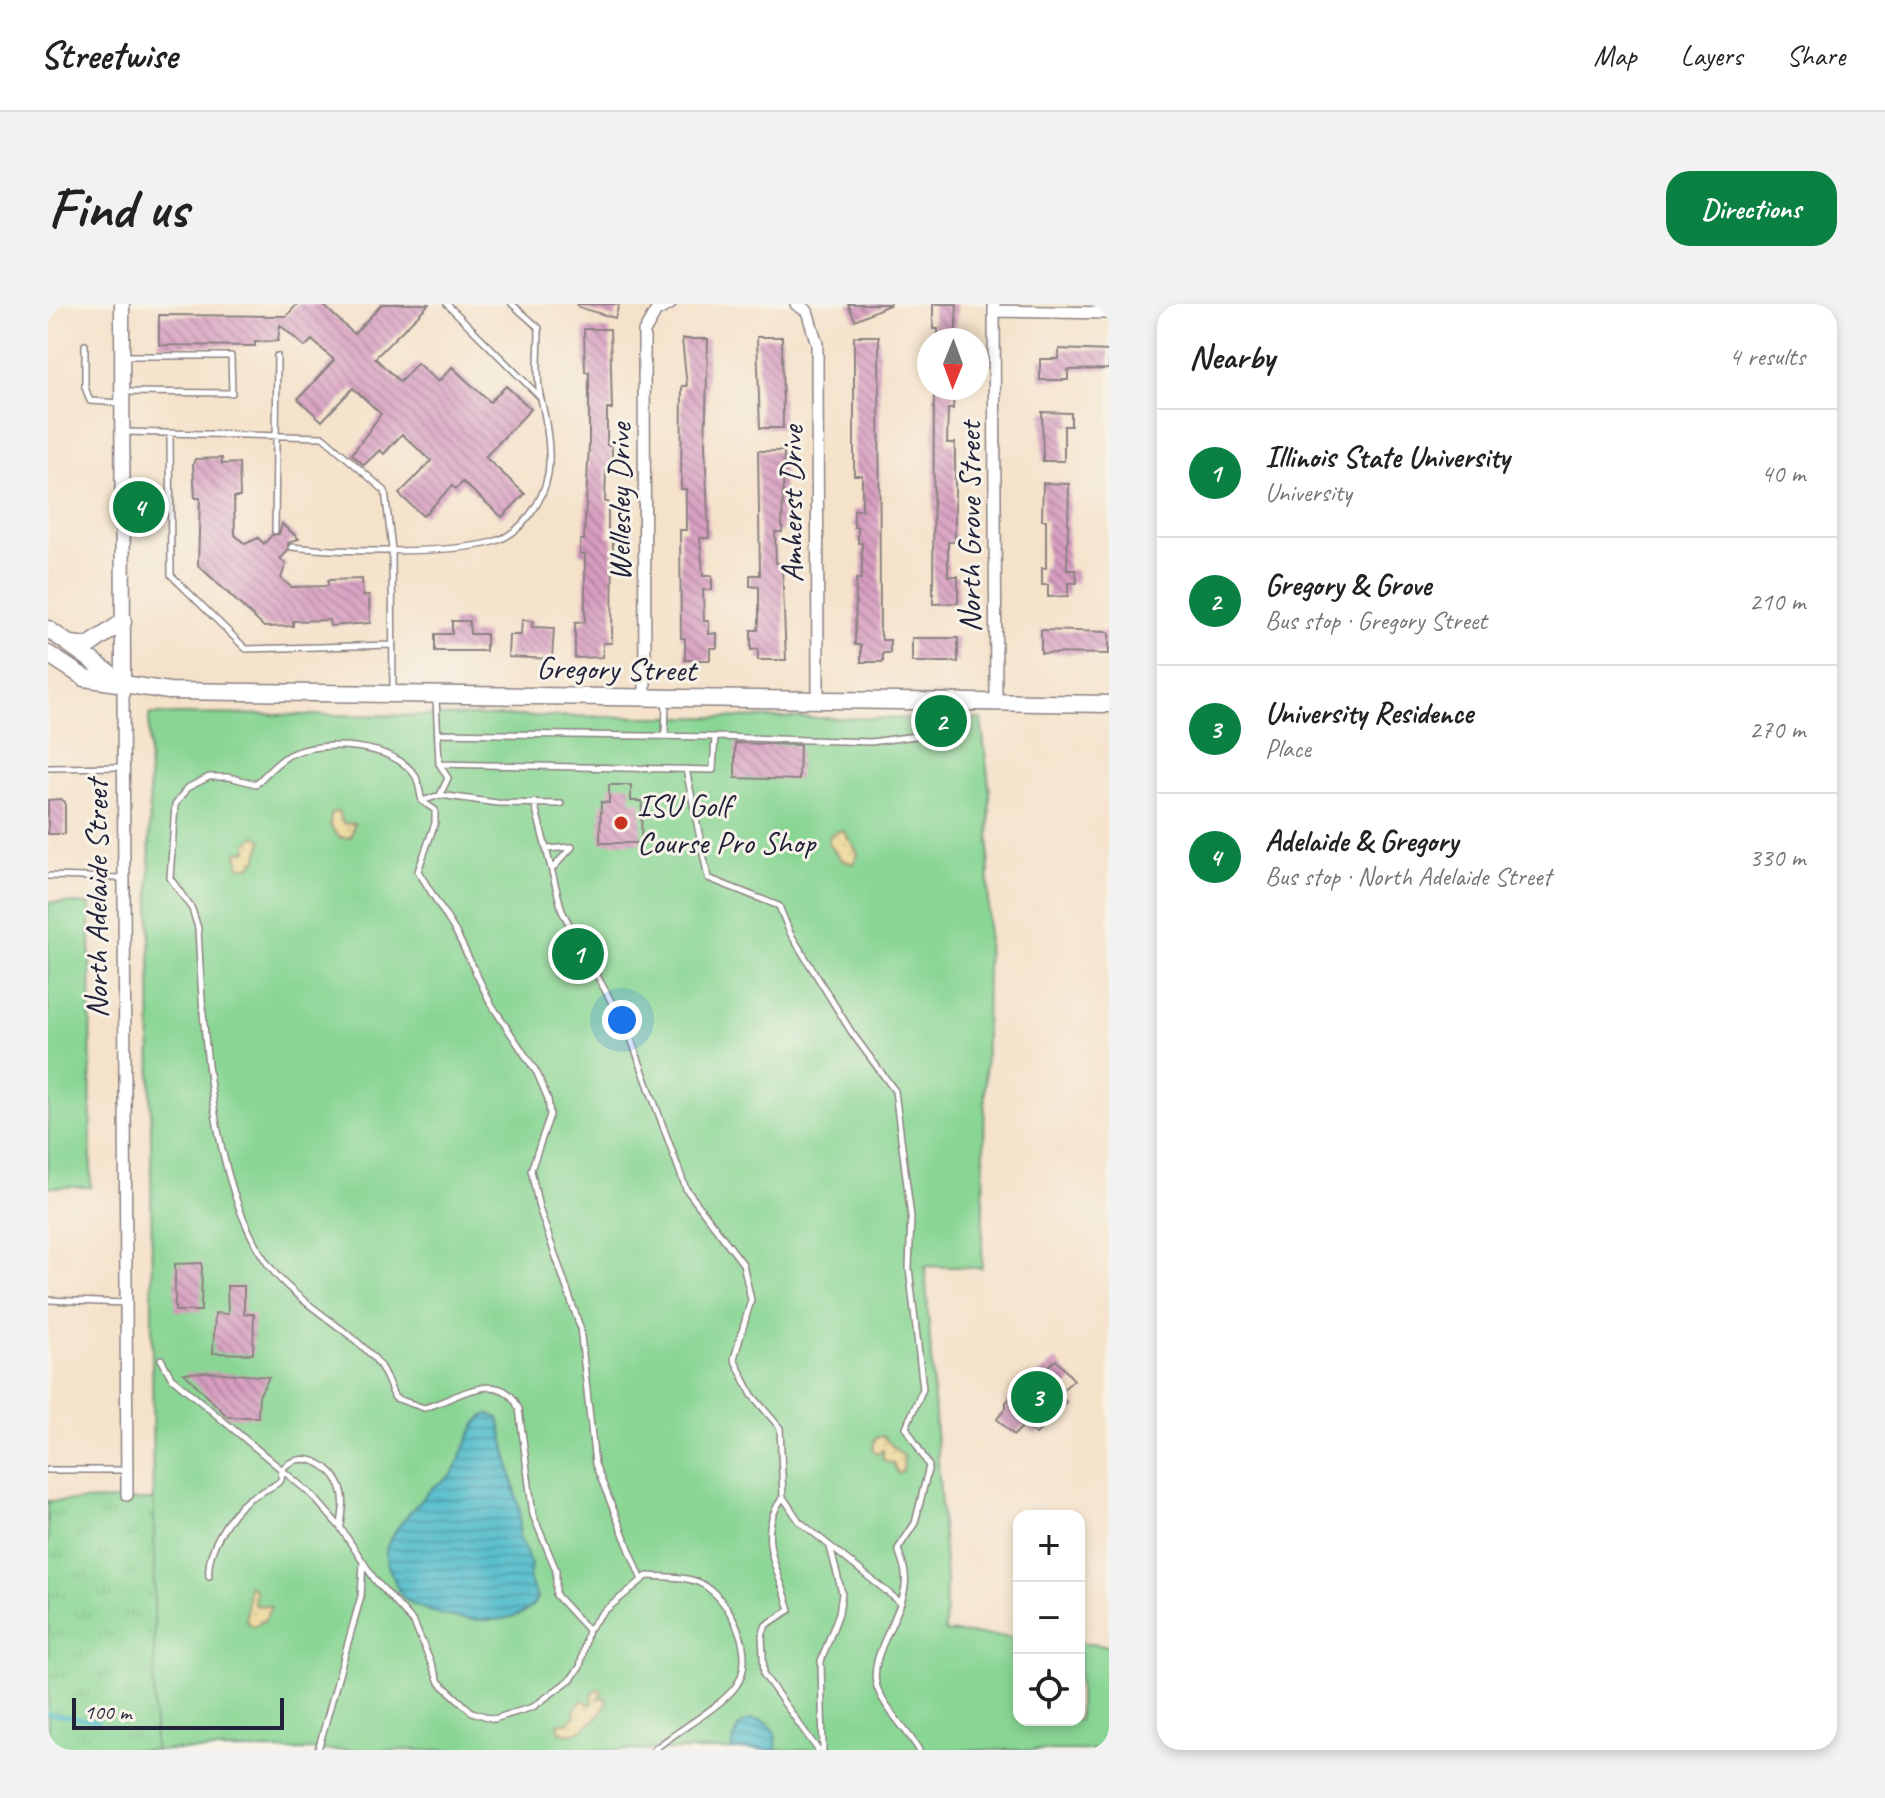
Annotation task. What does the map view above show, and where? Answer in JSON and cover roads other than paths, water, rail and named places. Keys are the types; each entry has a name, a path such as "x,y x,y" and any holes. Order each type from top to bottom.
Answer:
{"main road":[{"path":"66,643 88,646 123,622"},
{"name":"Gregory Street","path":"48,629 123,683"},
{"name":"Gregory Street","path":"48,654 85,678 169,691 1109,704"}],"street":[{"name":"North Adelaide Street","path":"122,304 127,1495"},
{"name":"Wellesley Drive","path":"645,697 644,332 647,321 656,311 670,304"},
{"name":"Amherst Drive","path":"796,304 807,311 817,344 818,699"},
{"path":"994,307 1109,313"},
{"name":"North Grove Street","path":"994,307 996,702"}],"lane":[{"path":"447,304 540,397"},
{"path":"292,547 392,549 496,542 523,525 540,499 548,473 547,429 540,397 539,328 512,304"},
{"path":"85,345 85,387 90,401 232,393 231,356 122,356"},
{"path":"275,531 277,356"},
{"path":"122,432 323,437 385,491 392,549 393,694"},
{"path":"170,433 171,575 246,649 391,645"},
{"path":"436,694 439,764 448,778 440,795"},
{"path":"665,736 666,697"},
{"path":"438,733 871,742 952,731"},
{"path":"439,764 713,770 715,737"},
{"path":"588,1630 556,1595 556,1570 533,1515 519,1409 514,1397 506,1390 482,1386 424,1408 395,1398 376,1360 268,1265 244,1221 219,1140 206,1050 198,928 192,909 170,878 175,852 172,820 180,796 197,781 209,777 229,777 256,784 287,756 305,749 340,743 400,761 416,777 422,801 435,810 435,823 418,871 457,934 497,1015 537,1073 548,1099 550,1115 531,1170 539,1208 580,1327 595,1464 641,1578"},
{"path":"48,768 124,767"},
{"path":"686,769 708,878 779,906 790,933 852,1033 895,1091 911,1217 909,1268 923,1389 906,1427 929,1466 915,1523 898,1549 906,1582 901,1603 886,1636 876,1682 881,1697 919,1750"},
{"path":"422,801 440,795 497,803 561,804"},
{"path":"534,802 562,911 630,1036 686,1189 743,1264 751,1300 734,1359 752,1395 780,1428 783,1497 799,1521 901,1603"},
{"path":"547,849 572,847 553,868"},
{"path":"48,876 124,878"},
{"path":"48,1300 126,1303"},
{"path":"161,1359 171,1377 312,1495 414,1623 439,1682 459,1703 484,1717 510,1716 533,1707 571,1679 585,1656 588,1630 641,1578 693,1581 708,1588 729,1614 743,1649 744,1666 737,1685 654,1750"},
{"path":"209,1576 211,1552 233,1517 245,1502 281,1480 282,1469 291,1459 305,1457 330,1473 341,1488 340,1527"},
{"path":"48,1470 127,1470"},
{"path":"783,1497 769,1522 768,1542 790,1610 766,1625 762,1668 820,1750"},
{"path":"820,1750 821,1661 839,1613 842,1593 830,1546"},
{"path":"318,1750 361,1596 363,1562"}],"water":[{"path":"489,1414 499,1418 520,1511 519,1535 531,1565 529,1579 537,1598 528,1609 513,1617 473,1620 432,1612 403,1597 386,1561 386,1553 387,1546 407,1516 432,1488 452,1474 472,1431"},
{"path":"749,1720 762,1721 771,1727 776,1737 776,1750 731,1750 738,1727"}],"waterway":[{"path":"48,1714 98,1721"}],"place":[{"name":"Adelaide & Gregory","path":"139,507"},
{"name":"Gregory & Grove","path":"941,721"},
{"name":"ISU Golf Course Pro Shop","path":"621,823"},
{"name":"Illinois State University","path":"578,954"},
{"name":"University Residence","path":"1037,1397"}]}
